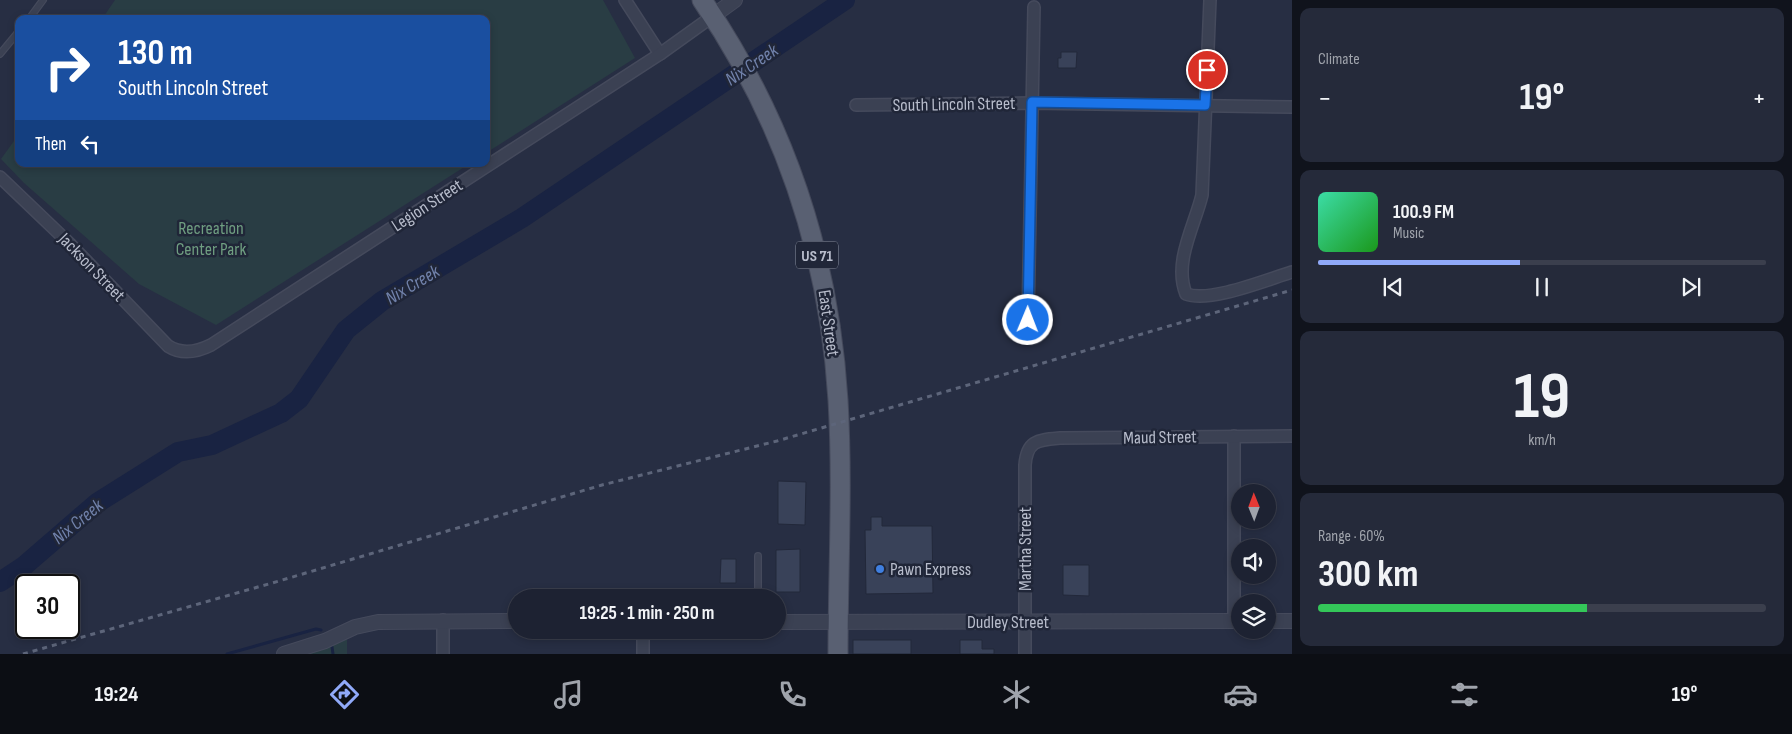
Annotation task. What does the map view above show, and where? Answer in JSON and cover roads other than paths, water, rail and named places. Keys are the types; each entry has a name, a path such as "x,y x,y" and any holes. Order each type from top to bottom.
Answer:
{"main road":[{"name":"US 71","path":"702,0 717,22"},
{"name":"East Street","path":"717,22 763,102 796,184 822,272 830,321 838,400 840,477 838,654"}],"street":[{"path":"625,0 660,54"},
{"path":"717,22 735,0"},
{"path":"1210,0 1202,195 1198,214 1185,249 1183,274 1186,294 1196,296 1214,295 1292,272"},
{"path":"1028,320 1034,7"},
{"name":"Legion Street","path":"490,164 660,54 717,22"},
{"name":"South Lincoln Street","path":"856,105 1032,102 1292,107"},
{"name":"Legion Street","path":"186,352 210,345 485,167"},
{"name":"Jackson Street","path":"0,177 70,244 168,346 186,352"},
{"path":"1234,436 1237,594"},
{"name":"Maud Street","path":"1030,446 1036,442 1060,438 1292,436"},
{"name":"Martha Street","path":"1025,654 1025,465 1030,446"},
{"path":"443,620 443,654"},
{"path":"291,653 325,641 355,626 378,622 508,621"},
{"name":"Dudley Street","path":"786,622 1231,621"},
{"path":"1276,621 1292,621"},
{"path":"643,639 643,654"}],"lane":[{"path":"32,15 43,0"},
{"path":"0,54 15,36"},
{"path":"758,556 758,589"}],"waterway":[{"name":"Nix Creek","path":"0,582 24,566 97,503 178,452 212,445 281,413 299,399 346,330 382,301 522,218 845,0"},
{"path":"227,654 316,629 321,630"},
{"path":"332,647 333,654"}],"railway":[{"path":"23,654 279,581 602,485 777,441 1292,290"}],"place":[{"name":"Pawn Express","path":"880,569"}],"park label":[{"name":"Recreation Center Park","path":"211,238"}]}
